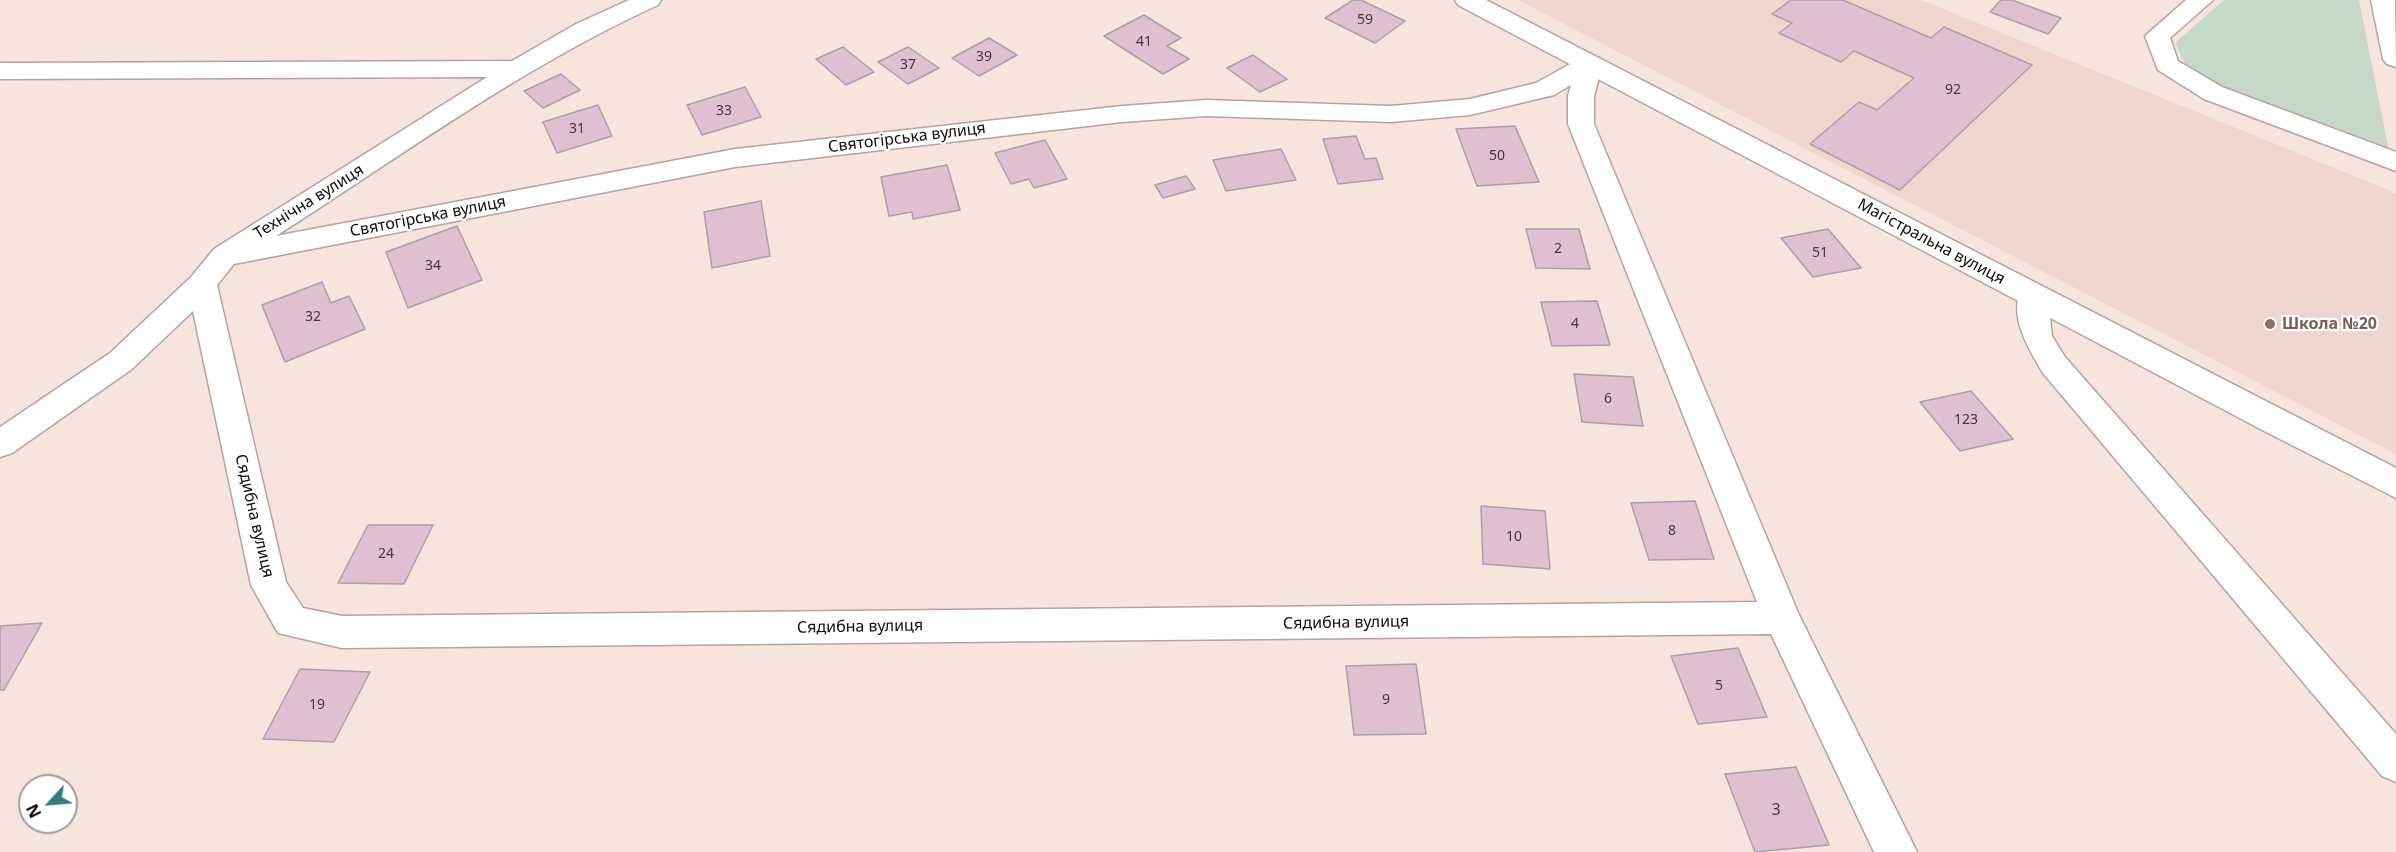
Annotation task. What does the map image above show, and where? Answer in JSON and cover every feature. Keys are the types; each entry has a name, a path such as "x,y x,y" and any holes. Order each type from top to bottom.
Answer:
{"street":[{"name":"Технічна вулиця","path":"0,444 121,361 202,284 224,256 517,69 585,29 649,0"},
{"name":"Магістральна вулиця","path":"1467,0 1827,185 2033,297 2396,484"},
{"path":"2201,0 2157,36 2167,65 2212,93 2396,162"},
{"path":"2383,0 2396,59"},
{"path":"2388,0 2396,3"},
{"path":"1590,63 1581,96 1581,124 1782,618 1896,852"},
{"name":"Святогірська вулиця","path":"224,256 758,156 1122,114 1206,108 1391,114 1470,107 1545,89 1590,63"},
{"path":"0,71 517,69"},
{"name":"Сядибна вулиця","path":"202,284 269,585 291,622 354,632 1782,618"},
{"path":"2033,297 2037,337 2054,365 2396,763"}],"shaded area":[{"name":"Школа №20","path":"1518,0 1921,0 2396,193 2396,454"}],"green space":[{"path":"2224,0 2359,0 2389,151 2230,92 2186,66 2175,43"}],"building":[{"path":"1353,0 1361,0 1405,21 1375,43 1325,18"},
{"path":"1791,0 1843,0 1931,38 1944,27 2032,65 1900,190 1810,144 1859,102 1877,110 1914,78 1854,51 1841,62 1779,33 1792,23 1772,14"},
{"path":"2001,0 2012,0 2061,18 2048,34 1990,12"},
{"path":"1144,15 1181,38 1167,46 1189,59 1163,74 1104,36"},
{"path":"989,38 1017,55 979,76 952,58"},
{"path":"843,47 874,72 846,85 816,59"},
{"path":"908,47 939,68 908,84 878,62"},
{"path":"1253,55 1287,79 1260,92 1227,68"},
{"path":"561,74 580,90 543,108 524,91"},
{"path":"745,87 761,117 702,135 687,105"},
{"path":"598,105 612,136 557,153 543,122"},
{"path":"1515,126 1539,182 1477,186 1456,129"},
{"path":"1356,136 1365,159 1376,158 1383,179 1338,184 1323,139"},
{"path":"1045,140 1067,179 1034,188 1029,179 1011,184 995,153"},
{"path":"1281,149 1296,180 1226,191 1213,160"},
{"path":"947,165 960,210 913,219 912,212 889,216 881,177"},
{"path":"1186,176 1195,189 1163,198 1155,185"},
{"path":"761,201 770,256 712,268 704,212"},
{"path":"457,226 482,280 408,308 386,252"},
{"path":"1526,229 1579,229 1590,269 1536,268"},
{"path":"1828,229 1861,268 1813,277 1781,238"},
{"path":"322,282 331,303 349,296 365,329 285,362 262,305"},
{"path":"1597,301 1610,345 1552,346 1541,302"},
{"path":"1574,374 1633,377 1643,426 1582,422"},
{"path":"1971,391 2013,439 1960,451 1920,402"},
{"path":"1695,501 1714,559 1649,560 1631,503"},
{"path":"1481,506 1545,511 1550,569 1483,564"},
{"path":"368,525 433,525 404,584 338,583"},
{"path":"42,623 4,690 0,690 0,626"},
{"path":"1738,648 1767,717 1698,724 1671,656"},
{"path":"1416,664 1426,734 1354,735 1346,666"},
{"path":"300,669 370,672 334,742 263,739"},
{"path":"1796,767 1829,845 1755,852 1725,774"}],"place":[{"name":"Школа №20","path":"2270,324"}]}
